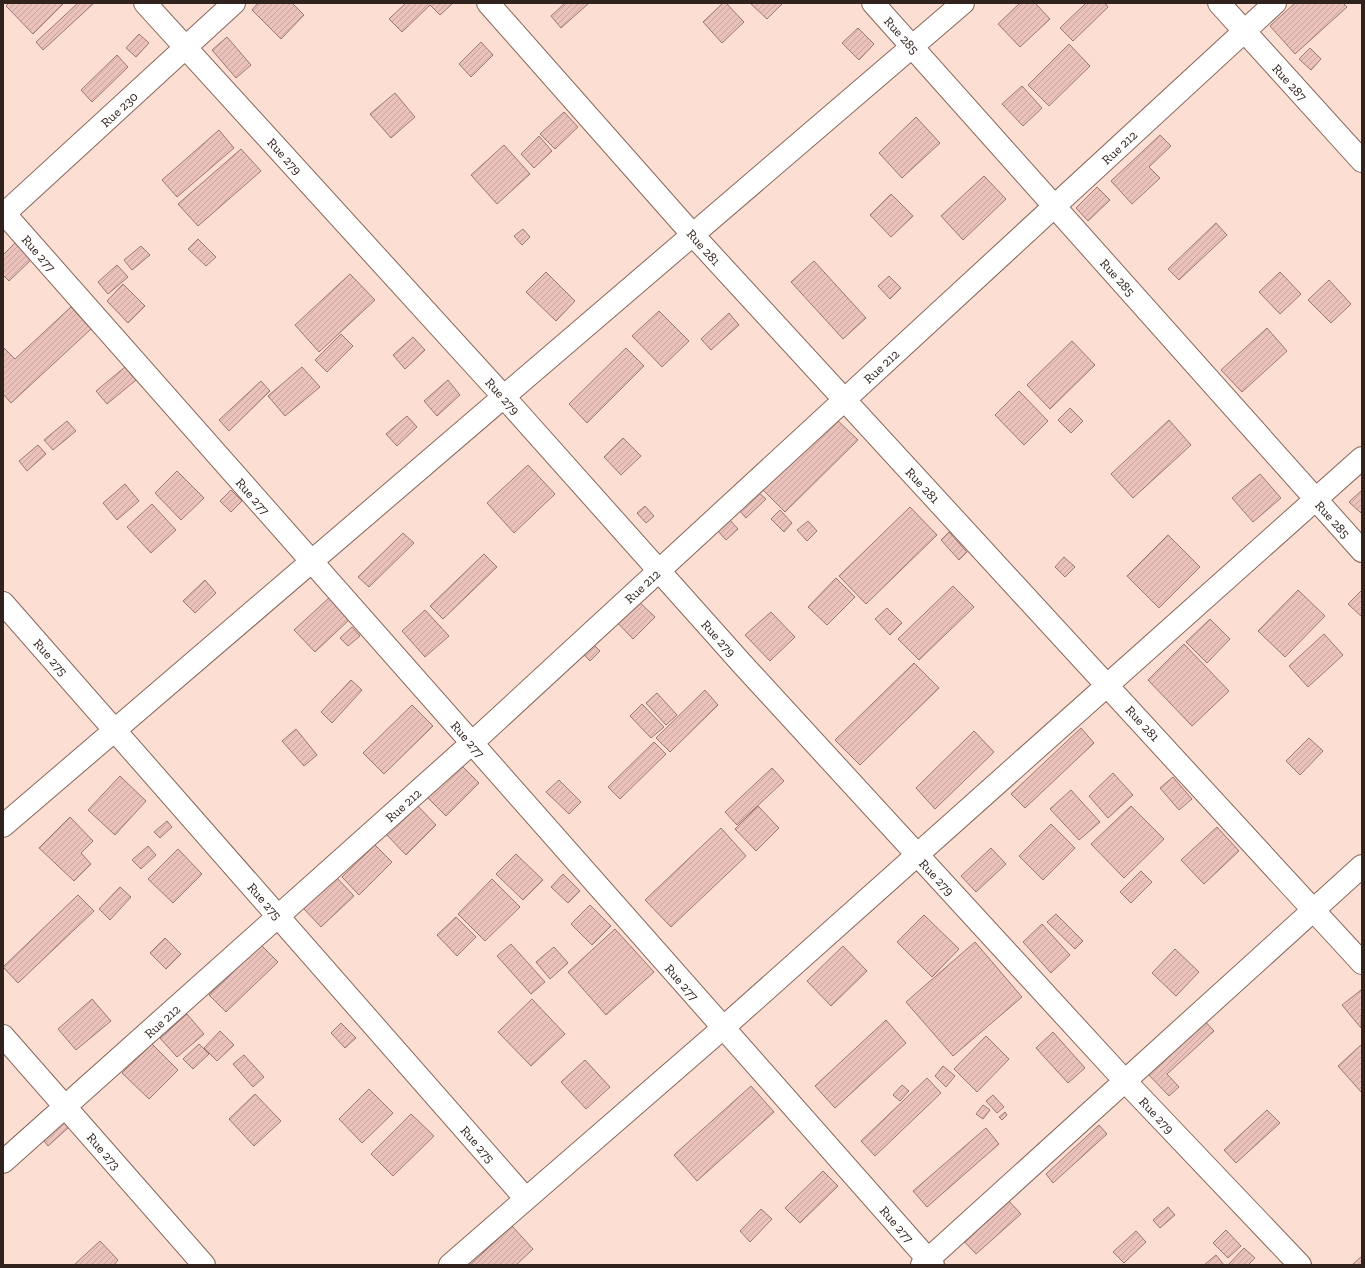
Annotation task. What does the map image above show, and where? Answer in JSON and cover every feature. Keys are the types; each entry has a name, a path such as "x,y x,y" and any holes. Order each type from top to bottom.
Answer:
{"street":[{"name":"Rue 279","path":"145,3 504,397 744,666 1125,1080 1300,1265"},
{"name":"Rue 230","path":"3,214 234,3"},
{"name":"Rue 281","path":"488,3 693,235 1362,963"},
{"name":"Rue 285","path":"873,3 1362,551"},
{"path":"3,826 963,3"},
{"name":"Rue 287","path":"1219,3 1362,161"},
{"name":"Rue 212","path":"3,1162 472,743 1275,3"},
{"name":"Rue 277","path":"3,214 724,1028 928,1263"},
{"path":"450,1265 724,1028 1362,458"},
{"name":"Rue 275","path":"3,603 526,1199"},
{"path":"928,1263 1125,1080 1362,866"},
{"name":"Rue 273","path":"3,1036 204,1265"}],"building":[{"path":"9,3 64,3 33,34 6,6"},
{"path":"78,3 94,3 43,50 36,42"},
{"path":"258,3 292,3 304,15 281,39 252,10"},
{"path":"406,3 453,3 440,15 430,5 402,32 389,19"},
{"path":"565,3 589,3 561,28 551,16"},
{"path":"723,3 726,3 744,22 722,43 703,22"},
{"path":"750,3 783,3 767,19"},
{"path":"1020,3 1035,3 1050,19 1020,47 998,24"},
{"path":"1086,3 1105,3 1108,7 1073,41 1060,28"},
{"path":"1295,3 1343,3 1347,7 1295,54 1270,26"},
{"path":"858,28 874,44 859,60 842,43"},
{"path":"139,34 149,43 136,57 126,48"},
{"path":"227,37 251,65 236,78 212,50"},
{"path":"481,42 493,55 471,77 459,64"},
{"path":"1069,44 1090,66 1049,106 1028,85"},
{"path":"1310,48 1321,59 1311,70 1299,59"},
{"path":"117,55 128,67 92,102 81,90"},
{"path":"1022,86 1042,108 1023,126 1002,104"},
{"path":"395,93 415,117 391,138 370,114"},
{"path":"564,112 578,127 555,149 540,134"},
{"path":"916,117 940,143 902,178 879,153"},
{"path":"219,130 234,148 177,197 162,180"},
{"path":"1160,135 1171,146 1149,167 1160,178 1132,204 1111,181"},
{"path":"539,136 552,151 534,168 521,154"},
{"path":"504,145 530,174 497,204 471,175"},
{"path":"241,149 261,171 198,226 178,204"},
{"path":"984,176 1006,199 963,240 941,216"},
{"path":"1097,187 1110,200 1088,221 1076,208"},
{"path":"891,194 913,216 891,237 870,215"},
{"path":"1216,223 1227,235 1179,280 1168,269"},
{"path":"523,229 530,237 522,245 514,236"},
{"path":"198,239 216,257 206,266 188,249"},
{"path":"17,241 33,258 9,281 3,275 3,255"},
{"path":"141,246 150,255 132,270 124,260"},
{"path":"814,261 866,318 843,339 791,282"},
{"path":"117,265 128,277 108,294 98,282"},
{"path":"546,272 575,301 556,321 526,292"},
{"path":"1280,272 1301,294 1280,314 1259,292"},
{"path":"350,274 375,300 319,352 295,325"},
{"path":"889,276 901,288 890,299 878,286"},
{"path":"1329,280 1351,304 1331,323 1308,300"},
{"path":"123,284 145,306 128,323 107,301"},
{"path":"71,307 91,329 11,403 3,394 3,347 15,359"},
{"path":"659,311 689,341 662,367 632,336"},
{"path":"729,313 739,325 711,350 701,339"},
{"path":"1267,328 1287,351 1242,392 1221,370"},
{"path":"341,334 353,346 327,372 315,360"},
{"path":"413,337 425,350 405,369 393,355"},
{"path":"1072,341 1095,365 1050,409 1027,385"},
{"path":"626,348 644,366 587,423 569,404"},
{"path":"125,367 136,380 107,404 96,391"},
{"path":"302,367 320,387 285,416 268,396"},
{"path":"448,380 460,395 437,416 424,401"},
{"path":"261,381 270,391 229,431 219,420"},
{"path":"1019,391 1048,421 1024,445 995,415"},
{"path":"1070,408 1083,421 1071,433 1058,420"},
{"path":"407,416 417,427 397,446 386,434"},
{"path":"835,418 858,440 785,512 762,489"},
{"path":"1169,420 1191,445 1133,498 1111,474"},
{"path":"67,421 76,431 53,450 44,440"},
{"path":"623,438 641,456 621,475 604,457"},
{"path":"38,445 46,454 27,471 19,461"},
{"path":"528,465 555,494 514,533 487,503"},
{"path":"177,471 204,498 181,520 155,493"},
{"path":"1260,474 1281,498 1253,522 1232,498"},
{"path":"125,484 139,501 117,520 103,503"},
{"path":"231,490 242,501 231,512 220,501"},
{"path":"1362,490 1362,512 1361,513 1349,502"},
{"path":"759,493 766,499 746,518 740,511"},
{"path":"152,504 176,530 151,553 127,527"},
{"path":"645,506 654,516 646,523 637,513"},
{"path":"910,507 937,535 866,604 839,576"},
{"path":"780,510 792,523 784,532 771,519"},
{"path":"728,518 738,529 726,540 716,529"},
{"path":"808,521 817,531 807,541 797,530"},
{"path":"949,532 967,552 959,560 941,540"},
{"path":"403,533 414,543 369,587 358,577"},
{"path":"1168,535 1200,567 1159,608 1127,576"},
{"path":"484,554 497,567 443,619 430,606"},
{"path":"1064,557 1075,567 1065,577 1055,567"},
{"path":"836,578 855,597 827,625 808,607"},
{"path":"205,580 216,593 195,613 183,601"},
{"path":"953,586 974,607 919,660 898,639"},
{"path":"1298,590 1325,616 1285,657 1258,631"},
{"path":"1362,590 1362,617 1348,604"},
{"path":"330,597 350,619 315,652 294,630"},
{"path":"634,597 655,617 633,639 613,618"},
{"path":"887,608 902,623 890,635 875,619"},
{"path":"425,610 449,636 425,657 402,631"},
{"path":"771,612 795,637 770,661 745,635"},
{"path":"1210,619 1230,639 1207,663 1186,642"},
{"path":"352,627 360,636 348,646 340,638"},
{"path":"1324,634 1343,655 1308,687 1289,666"},
{"path":"587,638 600,651 590,661 577,647"},
{"path":"1184,644 1229,691 1192,726 1148,680"},
{"path":"914,663 939,688 860,765 835,740"},
{"path":"351,680 362,690 332,723 321,712"},
{"path":"705,690 718,705 670,752 656,738"},
{"path":"657,693 677,715 666,725 646,703"},
{"path":"642,704 664,727 651,738 630,716"},
{"path":"412,705 433,726 384,774 363,753"},
{"path":"1081,728 1094,743 1025,808 1011,794"},
{"path":"296,729 317,755 304,766 282,741"},
{"path":"974,731 994,752 935,809 916,788"},
{"path":"1309,738 1323,751 1300,775 1286,761"},
{"path":"654,742 666,754 620,799 608,787"},
{"path":"456,760 479,783 446,816 423,793"},
{"path":"772,768 784,781 737,825 725,812"},
{"path":"1113,773 1133,795 1108,818 1089,796"},
{"path":"120,776 146,801 115,835 88,810"},
{"path":"1173,777 1192,799 1179,810 1160,788"},
{"path":"559,780 581,802 569,814 546,792"},
{"path":"1071,790 1100,822 1079,840 1050,809"},
{"path":"415,803 436,825 406,855 384,832"},
{"path":"758,806 779,828 756,851 735,829"},
{"path":"1131,806 1164,839 1124,878 1091,844"},
{"path":"70,817 93,841 81,853 91,864 74,881 39,848"},
{"path":"167,821 172,827 160,838 154,832"},
{"path":"1051,824 1075,848 1043,880 1019,856"},
{"path":"1217,827 1239,851 1204,884 1181,860"},
{"path":"721,828 746,856 671,927 645,900"},
{"path":"375,845 392,862 359,895 342,877"},
{"path":"148,846 156,855 141,869 132,860"},
{"path":"991,848 1006,864 976,892 961,876"},
{"path":"178,849 202,874 173,903 148,879"},
{"path":"516,854 543,880 523,900 496,874"},
{"path":"1141,871 1152,882 1131,903 1120,892"},
{"path":"563,874 580,891 568,903 551,887"},
{"path":"336,877 354,896 321,927 303,908"},
{"path":"492,879 520,907 485,941 458,914"},
{"path":"120,887 131,897 110,920 99,909"},
{"path":"78,895 94,911 18,983 3,967"},
{"path":"590,905 611,926 592,945 571,924"},
{"path":"1056,914 1083,941 1075,949 1047,922"},
{"path":"924,915 959,949 932,977 897,942"},
{"path":"456,917 476,937 457,956 437,935"},
{"path":"1042,924 1070,955 1051,973 1023,942"},
{"path":"615,929 654,972 606,1015 568,972"},
{"path":"165,938 181,954 166,969 150,953"},
{"path":"975,942 1022,997 953,1056 906,1002"},
{"path":"511,944 545,982 531,994 497,956"},
{"path":"261,945 278,962 226,1012 209,995"},
{"path":"843,946 867,971 831,1006 807,981"},
{"path":"554,947 568,963 550,979 536,962"},
{"path":"1175,949 1199,972 1176,996 1152,973"},
{"path":"1361,990 1362,992 1361,1028 1342,1005"},
{"path":"92,999 111,1021 76,1050 58,1029"},
{"path":"532,999 565,1034 531,1066 498,1032"},
{"path":"187,1014 204,1034 177,1057 160,1038"},
{"path":"1202,1018 1214,1031 1167,1074 1179,1087 1169,1096 1145,1071"},
{"path":"886,1020 906,1043 835,1108 815,1086"},
{"path":"341,1023 356,1038 345,1048 331,1033"},
{"path":"220,1031 234,1045 217,1061 204,1048"},
{"path":"1053,1032 1085,1068 1068,1083 1036,1048"},
{"path":"986,1036 1009,1059 977,1092 954,1069"},
{"path":"152,1044 178,1070 149,1099 122,1073"},
{"path":"199,1044 209,1054 193,1069 183,1059"},
{"path":"1362,1044 1362,1093 1338,1066"},
{"path":"244,1055 264,1077 253,1087 233,1064"},
{"path":"585,1060 610,1087 586,1109 561,1082"},
{"path":"943,1066 955,1076 946,1087 935,1076"},
{"path":"927,1078 941,1093 875,1156 861,1141"},
{"path":"902,1085 909,1091 900,1101 893,1095"},
{"path":"751,1086 774,1112 697,1181 674,1155"},
{"path":"369,1089 393,1113 362,1143 339,1119"},
{"path":"255,1094 281,1121 254,1146 229,1119"},
{"path":"993,1095 1004,1107 997,1113 986,1101"},
{"path":"983,1105 990,1110 983,1119 976,1114"},
{"path":"1267,1110 1280,1123 1236,1163 1224,1150"},
{"path":"1005,1112 1007,1115 1002,1120 999,1117"},
{"path":"411,1114 434,1136 393,1176 371,1154"},
{"path":"61,1119 69,1127 48,1146 41,1137"},
{"path":"1099,1125 1107,1134 1053,1183 1046,1174"},
{"path":"986,1128 999,1144 927,1207 913,1191"},
{"path":"823,1171 838,1186 800,1223 785,1208"},
{"path":"1006,1198 1021,1214 976,1254 961,1238"},
{"path":"1168,1207 1175,1215 1160,1228 1153,1220"},
{"path":"761,1209 772,1219 750,1242 740,1231"},
{"path":"512,1226 533,1249 516,1265 470,1265"},
{"path":"1226,1230 1241,1246 1228,1258 1213,1243"},
{"path":"1136,1231 1146,1242 1124,1263 1113,1252"},
{"path":"100,1241 118,1260 114,1265 74,1265"},
{"path":"1244,1248 1255,1258 1248,1265 1229,1264"},
{"path":"1216,1255 1224,1265 1204,1265"},
{"path":"1362,1256 1362,1265 1352,1265"}]}
